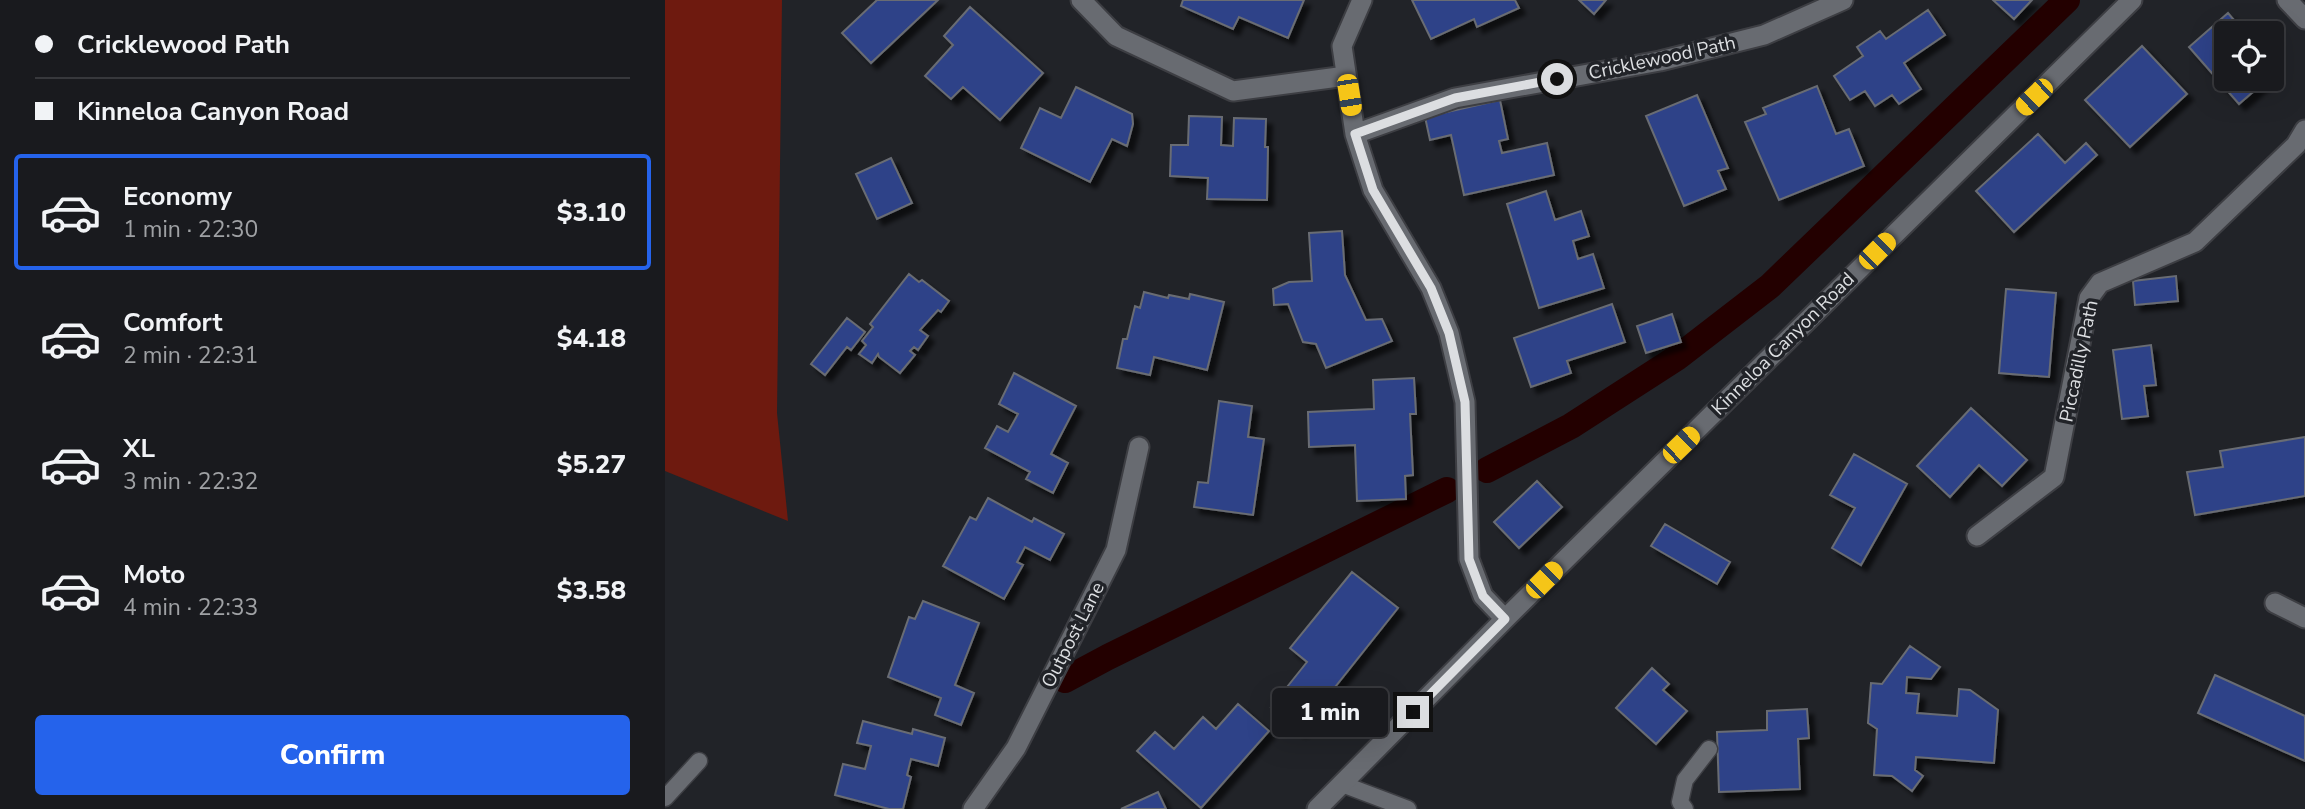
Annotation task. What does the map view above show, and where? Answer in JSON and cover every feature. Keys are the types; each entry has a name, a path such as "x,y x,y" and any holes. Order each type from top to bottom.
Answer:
{"street":[{"path":"1081,0 1116,36 1233,92 1346,76"},
{"path":"1362,0 1342,46 1355,134 1373,190 1431,288 1449,333 1465,402 1469,559 1483,596 1505,619"},
{"name":"Cricklewood Path","path":"1355,134 1455,98 1660,61 1764,35 1843,0"},
{"name":"Kinneloa Canyon Road","path":"1317,809 1505,619 2132,0"},
{"path":"2287,0 2305,19"},
{"name":"Piccadilly Path","path":"1977,536 2055,477 2089,298 2100,284 2195,242 2296,145 2305,130"},
{"name":"Outpost Lane","path":"973,809 1016,748 1116,550 1139,447"},
{"path":"2275,603 2305,618"}],"lane":[{"path":"1685,809 1680,802 1685,779 1709,749"},
{"path":"665,798 699,761"},
{"path":"1342,784 1408,809"}],"shaded area":[{"path":"665,0 782,0 777,413 788,521 665,471"}],"building":[{"path":"877,0 938,0 871,63 842,33"},
{"path":"1183,0 1304,0 1288,38 1239,17 1233,29 1181,6"},
{"path":"1412,0 1515,0 1519,8 1477,27 1474,19 1431,39"},
{"path":"1579,0 1606,0 1594,14"},
{"path":"1993,0 2032,0 2014,19"},
{"path":"970,7 1043,73 1000,120 963,87 951,99 925,76 953,45 944,36"},
{"path":"1928,10 1945,35 1904,63 1921,89 1899,104 1892,95 1875,106 1865,91 1850,100 1834,76 1863,56 1857,47 1880,31 1886,39"},
{"path":"2228,13 2235,21 2219,21"},
{"path":"2214,25 2214,76 2189,47"},
{"path":"2142,46 2187,94 2130,147 2085,100"},
{"path":"1817,86 1836,134 1849,129 1864,166 1779,200 1745,122 1766,114 1763,108"},
{"path":"1076,87 1132,114 1133,124 1127,146 1112,139 1090,182 1021,148 1040,108 1061,118"},
{"path":"2228,91 2254,91 2239,104"},
{"path":"1697,95 1728,168 1718,171 1726,189 1684,206 1646,116"},
{"path":"1500,100 1508,139 1499,141 1502,153 1547,143 1554,175 1464,195 1451,135 1430,140 1425,117"},
{"path":"1189,116 1222,117 1221,145 1233,146 1234,118 1266,119 1267,200 1207,199 1208,178 1170,176 1171,145 1188,145"},
{"path":"2038,134 2065,163 2086,143 2097,155 2014,232 1976,191"},
{"path":"891,158 912,203 877,219 856,174"},
{"path":"1546,191 1555,220 1581,211 1589,236 1573,241 1578,259 1593,254 1604,288 1539,308 1507,204"},
{"path":"1342,231 1345,275 1366,320 1382,319 1392,341 1326,368 1316,344 1303,342 1288,304 1274,305 1273,289 1289,282 1312,281 1309,233"},
{"path":"909,274 919,282 922,280 949,301 941,312 938,310 920,330 928,336 918,350 914,347 910,351 915,355 900,373 878,354 872,363 859,354 866,345 862,341 873,327 870,324"},
{"path":"2176,276 2178,301 2135,305 2133,281"},
{"path":"2006,289 2056,293 2049,377 1999,373"},
{"path":"1144,292 1168,298 1169,295 1189,299 1190,294 1224,302 1207,370 1154,357 1150,375 1117,368 1123,339 1127,339 1135,306 1140,308"},
{"path":"1612,304 1625,342 1567,361 1571,373 1531,387 1514,338"},
{"path":"1672,314 1681,342 1646,353 1637,326"},
{"path":"847,318 865,332 851,350 847,347 825,375 811,364"},
{"path":"2151,345 2156,385 2144,386 2148,416 2122,419 2113,350"},
{"path":"1014,373 1076,406 1051,454 1068,463 1053,493 1026,479 1030,472 985,448 997,426 1008,432 1018,414 999,404"},
{"path":"1414,378 1416,414 1410,414 1413,475 1405,476 1406,499 1357,501 1355,445 1309,447 1308,412 1374,409 1373,380"},
{"path":"1219,401 1252,406 1248,437 1264,439 1253,515 1194,507 1198,482 1208,483"},
{"path":"1971,408 2027,460 2002,486 1979,465 1950,497 1917,466"},
{"path":"2305,437 2305,496 2195,515 2187,472 2223,467 2220,451"},
{"path":"1854,454 1907,484 1861,565 1832,548 1855,508 1830,495"},
{"path":"1537,481 1562,507 1519,548 1494,522"},
{"path":"988,498 1032,522 1034,518 1064,534 1050,560 1025,547 1017,562 1023,565 1004,599 943,566 970,517 976,520"},
{"path":"1665,524 1730,562 1717,584 1651,546"},
{"path":"1352,572 1398,608 1300,731 1271,707 1307,662 1290,648"},
{"path":"923,601 979,623 955,685 974,693 961,725 935,715 941,698 888,677 909,617 915,619"},
{"path":"1910,646 1940,667 1931,679 1907,677 1906,693 1919,694 1917,713 1957,716 1959,689 1970,690 1998,710 1994,763 1916,757 1915,770 1923,776 1912,791 1892,776 1874,775 1877,729 1868,723 1871,683 1882,684"},
{"path":"1652,668 1669,684 1663,690 1687,711 1656,744 1616,708"},
{"path":"2215,675 2305,716 2305,761 2198,713"},
{"path":"1238,704 1269,731 1201,808 1137,751 1155,732 1174,749 1203,717 1216,729"},
{"path":"1807,709 1809,738 1798,739 1800,789 1719,792 1717,732 1767,730 1767,711"},
{"path":"863,721 912,734 913,729 945,738 938,766 911,759 907,775 911,777 903,809 889,809 835,795 843,764 865,769 871,746 857,743"},
{"path":"1158,792 1166,809 1121,809"}],"waterway":[{"path":"1487,470 1571,426 1678,357 1770,286 2067,0"},
{"path":"1065,680 1447,490"}],"route":[{"path":"1413,712 1505,619 1483,596 1469,559 1465,402 1449,333 1431,288 1373,190 1355,134 1455,98 1557,79"}]}
